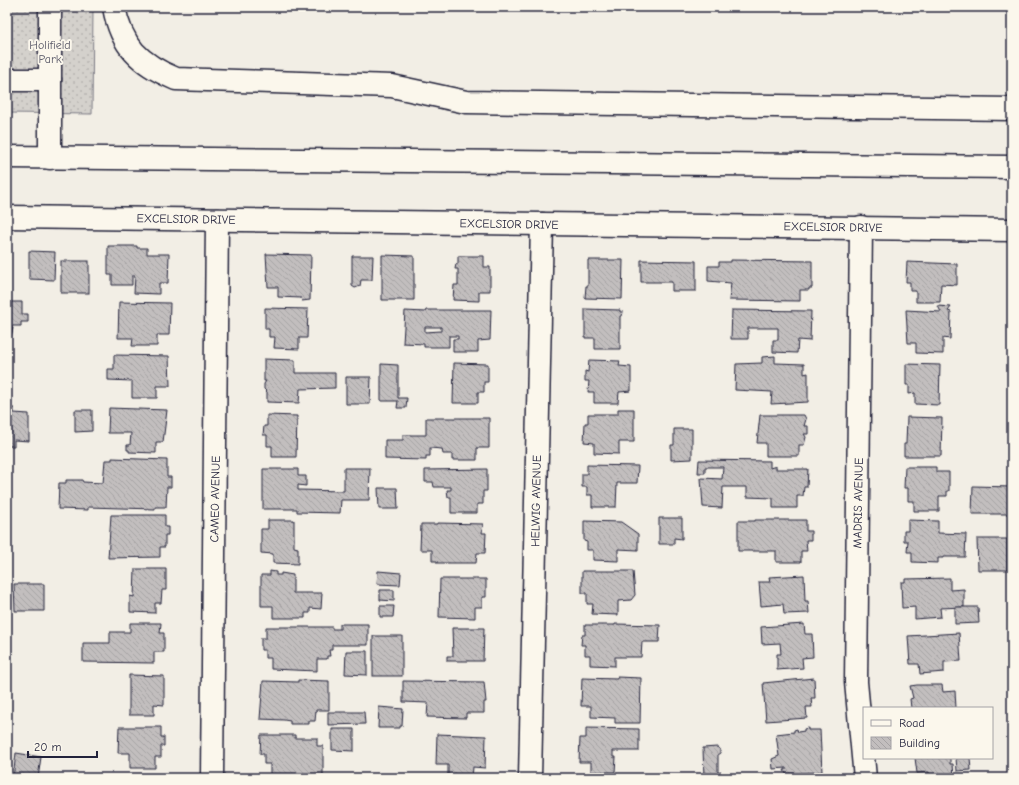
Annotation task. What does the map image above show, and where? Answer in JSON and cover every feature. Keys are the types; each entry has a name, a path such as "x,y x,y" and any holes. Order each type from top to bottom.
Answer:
{"street":[{"path":"50,7 50,158"},
{"path":"114,7 121,35 136,55 155,70 176,79 392,86 466,102 1012,109"},
{"path":"7,80 50,80"},
{"path":"7,157 1012,166"},
{"name":"EXCELSIOR DRIVE","path":"7,217 1012,230"},
{"name":"CAMEO AVENUE","path":"212,778 217,220"},
{"name":"HELWIG AVENUE","path":"530,778 542,224"},
{"name":"MADRIS AVENUE","path":"861,227 856,682 863,757"},
{"name":"MADRIS AVENUE","path":"863,759 865,778"}],"green space":[{"name":"Holifield Park","path":"7,7 93,7 92,114 7,113"}],"building":[{"path":"108,246 137,246 137,248 147,248 147,254 169,254 168,283 159,283 159,294 134,293 135,276 132,276 132,285 112,285 112,275 108,275"},
{"path":"29,251 55,252 54,280 29,279"},
{"path":"266,254 311,255 310,300 302,301 301,298 278,297 278,287 268,287"},
{"path":"382,255 414,256 414,300 382,300"},
{"path":"352,256 373,256 372,280 361,280 360,286 355,288 352,286"},
{"path":"458,256 484,256 484,267 490,267 490,291 479,291 479,301 453,300 454,285 458,285 458,269 455,269 456,264 458,264"},
{"path":"588,260 623,260 622,299 585,298 586,286 588,286"},
{"path":"641,260 696,261 696,291 672,291 672,282 641,282"},
{"path":"731,260 812,261 812,288 809,288 809,290 800,290 800,301 729,300 731,283 708,281 708,266 719,266 719,262 731,262"},
{"path":"61,261 89,261 89,293 61,293"},
{"path":"907,262 957,264 957,285 941,284 940,302 916,302 916,291 910,291 910,282 906,282"},
{"path":"7,302 22,302 22,314 28,314 28,322 21,322 21,326 11,326 11,328 13,328 11,337 7,337"},
{"path":"119,302 170,303 169,335 157,335 157,346 132,346 133,338 118,338"},
{"path":"938,306 951,307 948,311 951,312 950,339 943,338 943,354 916,353 916,343 908,343 906,310 941,312"},
{"path":"265,308 308,309 307,338 299,338 299,349 274,348 275,337 269,337 269,329 265,329"},
{"path":"585,309 620,310 620,312 623,312 622,316 620,316 620,349 595,349 595,338 585,338"},
{"path":"426,310 491,310 490,340 478,341 478,352 453,352 453,339 458,339 458,336 449,336 449,347 424,347 424,344 403,343 405,311 425,312","holes":["425,327 441,327 441,331 425,332"]},
{"path":"732,310 811,311 810,341 798,340 797,353 773,352 773,340 778,340 778,328 748,328 748,339 731,339"},
{"path":"114,355 169,356 170,386 157,386 157,398 132,398 132,381 108,380 108,369 114,369"},
{"path":"775,356 775,363 804,364 804,374 808,373 808,402 771,404 772,392 735,390 736,364 762,363 762,357"},
{"path":"264,359 295,360 295,373 335,373 335,388 300,389 299,403 267,402 267,392 264,389 264,384 266,381 264,381"},
{"path":"589,360 620,361 619,366 631,367 631,391 619,392 618,403 594,403 594,392 588,392 589,381 585,381 585,371 588,372"},
{"path":"454,363 488,364 488,382 484,382 484,392 478,392 478,403 453,403"},
{"path":"381,364 398,365 398,398 407,398 406,408 397,408 398,401 381,401"},
{"path":"906,364 940,365 939,405 915,404 915,393 909,394 909,385 906,385"},
{"path":"346,377 371,377 370,404 346,404"},
{"path":"7,404 10,404 10,408 14,408 14,413 29,414 29,441 14,440 14,446 7,446"},
{"path":"109,408 167,410 163,442 156,442 156,453 129,452 129,450 127,450 127,445 130,445 131,433 108,433"},
{"path":"618,409 634,409 634,442 619,442 619,454 594,453 594,443 584,442 585,423 588,423 588,414 618,414"},
{"path":"75,410 92,410 92,431 75,432"},
{"path":"267,415 297,416 296,457 272,457 272,446 267,446 267,435 263,435 264,426 267,426"},
{"path":"760,415 804,415 806,419 804,426 808,426 808,434 804,434 806,437 804,445 799,445 799,456 766,456 766,443 757,443"},
{"path":"907,417 942,418 941,456 904,456"},
{"path":"426,418 489,418 489,448 477,448 477,460 452,460 452,454 443,454 442,449 430,448 430,456 426,456 426,460 385,459 385,440 403,440 403,435 426,435"},
{"path":"674,429 692,429 692,459 671,460 671,445 674,445"},
{"path":"112,458 167,460 167,477 171,477 171,487 167,487 166,507 155,507 155,509 88,507 88,510 58,509 59,483 66,483 66,480 82,480 83,482 103,483 105,460 112,460"},
{"path":"699,460 770,461 770,468 776,466 776,469 808,469 807,487 804,487 803,496 797,496 797,508 773,508 773,498 747,497 747,487 723,487 722,508 703,507 701,478 722,479 723,467 705,467 705,473 698,473"},
{"path":"587,465 638,466 637,483 617,483 616,507 592,507 592,495 587,495 587,487 582,487 582,474 587,474"},
{"path":"905,467 936,467 936,472 949,472 949,491 947,491 947,496 939,496 939,511 914,511 914,501 908,501 908,488 904,488"},
{"path":"344,468 370,468 369,500 341,500 340,513 297,512 297,509 263,509 263,469 298,469 298,476 306,476 306,486 298,485 298,490 344,491"},
{"path":"487,469 487,491 483,491 483,504 477,504 477,513 451,513 451,497 448,497 447,490 451,490 451,487 434,487 433,482 425,482 425,470"},
{"path":"973,486 1011,487 1010,514 972,514"},
{"path":"378,488 397,488 398,509 379,509"},
{"path":"111,515 165,515 165,527 168,527 168,535 165,535 165,547 160,547 160,557 108,558"},
{"path":"659,518 682,518 682,539 674,538 674,544 659,544"},
{"path":"268,520 294,520 294,547 298,548 298,564 273,563 273,554 261,553 261,529 268,529"},
{"path":"806,520 806,531 811,531 811,540 806,540 807,551 801,551 801,562 776,562 776,551 738,551 738,521"},
{"path":"908,520 938,521 938,533 966,534 965,557 938,558 938,563 912,562 912,552 907,552 908,541 904,541 904,531 908,531"},
{"path":"584,521 621,522 638,534 638,550 618,549 618,561 593,560 593,550 587,550 587,542 584,541"},
{"path":"421,524 483,524 482,533 486,533 485,553 477,553 476,563 437,563 437,561 432,561 432,550 420,550"},
{"path":"977,539 1007,539 1007,570 978,570"},
{"path":"135,569 166,569 166,590 162,590 161,603 155,603 155,613 130,612 130,596 134,597"},
{"path":"270,571 276,572 276,575 281,575 281,573 293,575 293,593 322,593 321,609 310,608 310,613 305,613 305,618 273,618 273,606 261,606 261,575 270,575"},
{"path":"378,571 401,573 400,585 377,584"},
{"path":"582,571 633,571 635,595 631,600 618,601 618,615 592,614 593,604 587,604 587,593 582,593"},
{"path":"804,575 805,601 808,601 809,613 784,614 783,604 761,606 759,582 770,582 769,577"},
{"path":"950,578 950,590 964,589 964,607 940,608 941,617 915,619 915,607 902,608 901,582 905,582 905,579"},
{"path":"440,579 486,579 486,597 482,597 482,607 475,607 475,618 439,617"},
{"path":"14,584 44,584 44,611 15,611"},
{"path":"380,590 394,590 394,601 380,600"},
{"path":"380,606 394,606 393,617 380,617"},
{"path":"955,607 978,607 979,623 955,624"},
{"path":"130,623 161,623 160,633 164,633 164,652 154,652 154,663 83,662 83,643 110,643 110,632 130,632"},
{"path":"340,624 368,624 368,645 332,645 332,650 329,650 330,656 327,656 327,659 317,659 317,671 271,669 271,658 265,658 265,650 261,650 261,638 266,638 266,627 332,627 332,629 340,629"},
{"path":"804,624 805,634 812,634 813,657 802,658 803,668 777,670 777,654 781,654 780,643 762,644 761,627"},
{"path":"585,625 660,625 659,642 642,642 641,657 615,657 615,666 590,665 590,655 585,655 585,645 581,645 582,635 585,635"},
{"path":"452,628 484,628 483,661 447,661 447,656 453,656"},
{"path":"959,633 961,661 944,662 944,672 920,674 919,664 910,664 908,636"},
{"path":"373,636 402,636 402,676 373,676"},
{"path":"346,651 367,651 367,675 345,674"},
{"path":"129,675 164,676 164,705 154,704 154,715 129,715"},
{"path":"617,677 641,678 640,723 615,723 615,718 591,717 591,706 581,706 582,678 617,679"},
{"path":"814,678 815,698 811,698 812,707 806,707 807,718 766,721 763,683"},
{"path":"298,680 329,681 329,710 316,710 315,721 309,721 309,724 290,724 290,721 284,720 260,719 263,681 298,682"},
{"path":"403,681 484,682 486,702 484,702 484,713 466,713 466,718 427,717 428,703 403,702"},
{"path":"942,685 943,692 955,691 956,707 911,707 910,699 913,698 910,686"},
{"path":"379,707 403,709 402,726 400,726 400,728 378,728"},
{"path":"328,712 364,712 365,724 328,725"},
{"path":"119,727 161,727 161,737 164,737 164,746 161,746 161,757 155,757 155,768 130,768 130,753 118,753"},
{"path":"586,728 639,729 639,751 613,751 613,757 616,757 615,772 591,772 591,762 579,762 580,738 586,738"},
{"path":"808,728 808,730 820,730 822,772 786,774 784,770 786,770 786,768 773,769 772,759 779,756 776,734 794,732 794,730 797,729 798,732 804,731 804,729"},
{"path":"332,729 354,729 354,751 332,750"},
{"path":"437,734 486,736 485,768 473,767 472,778 448,778 448,765 436,765"},
{"path":"261,735 295,735 295,738 317,738 317,746 323,746 323,776 270,775 270,764 264,764 264,754 260,754"},
{"path":"717,747 720,749 720,754 718,754 718,773 721,772 721,778 704,778 703,748"},
{"path":"16,753 41,757 38,778 13,778"},
{"path":"915,759 950,759 950,764 953,764 954,778 929,778 929,772 917,773"},
{"path":"956,759 970,759 971,770 957,771"},
{"path":"105,776 133,776 133,778 105,778"}]}
